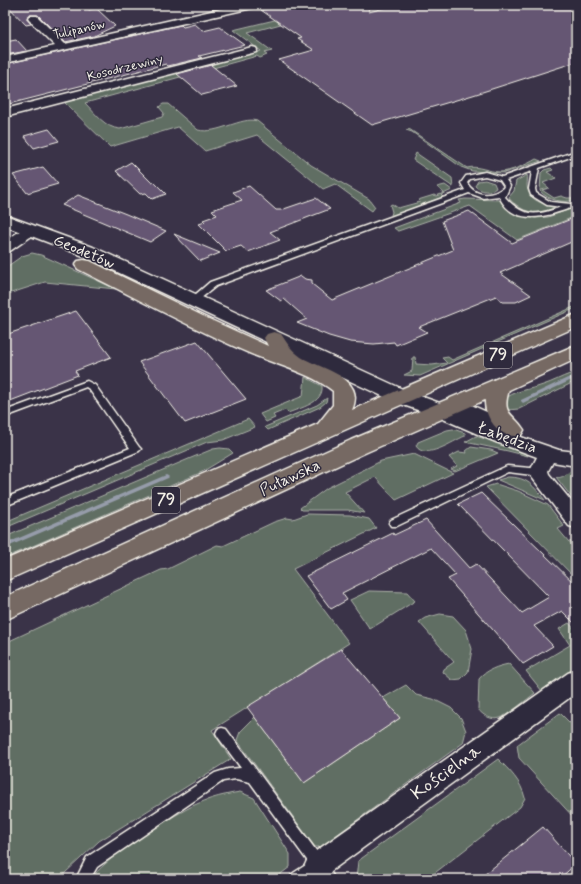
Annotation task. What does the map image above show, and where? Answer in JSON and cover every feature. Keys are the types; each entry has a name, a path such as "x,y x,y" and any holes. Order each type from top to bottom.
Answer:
{"main road":[{"path":"84,265 181,314 257,350 303,365"},
{"name":"Puławska","path":"5,571 576,320"},
{"path":"274,338 281,351 303,365 336,382 343,388 346,402 342,410 326,429"},
{"name":"Puławska","path":"5,609 352,450 576,351"},
{"path":"500,385 495,402 495,409 499,417 513,430"}],"street":[{"name":"Tulipanów","path":"5,60 252,5"},
{"path":"33,18 63,48"},
{"name":"Kosodrzewiny","path":"5,113 252,50"},
{"name":"Geodetów","path":"5,220 15,238 59,253 84,265 130,281 162,287"},
{"name":"Geodetów","path":"15,238 87,251 274,338 448,408"},
{"name":"Łabędzia","path":"448,408 513,430 536,440 550,449 576,453"},
{"name":"Łabędzia","path":"448,408 480,429 550,449 576,459"},
{"path":"550,449 539,471 543,480 576,521"},
{"name":"Kościelna","path":"323,872 490,740 576,680"}],"lane":[{"path":"469,191 464,183 465,180 473,175 485,174 502,179 576,153"},
{"path":"536,167 532,189 533,194 549,204 574,205"},
{"path":"502,179 507,186 502,197 506,204 516,211 527,215 543,216 574,205"},
{"path":"192,301 213,284 469,191 486,196 503,192"},
{"path":"5,414 87,384 92,387 136,449 5,502"},
{"path":"394,522 507,469 532,472 539,471"},
{"path":"222,733 323,872 297,879"},
{"path":"83,879 92,862 219,778 228,774 239,772 253,776"}],"green space":[{"path":"287,17 292,21 247,33 272,51 264,53 267,55 260,58 257,56 85,103 105,123 120,129 162,117 164,113 159,107 163,104 168,104 198,130 213,130 244,121 257,121 311,165 369,199 375,207 372,211 335,184 323,189 257,135 205,151 178,127 110,147 64,102 261,51 233,30"},
{"path":"409,129 467,168 475,167 496,172 504,172 536,159 541,161 504,173 472,171 461,167 412,132 406,130"},
{"path":"416,153 452,178 453,187 413,160"},
{"path":"551,168 553,170 547,172 556,178 543,183 549,188 542,190 554,198 561,196 576,198 576,200 566,201 552,199 540,191 541,173 544,170"},
{"path":"527,175 527,185 530,195 537,201 555,208 540,212 531,212 522,209 511,201 509,197 514,191 516,181"},
{"path":"485,180 494,183 496,188 491,191 486,191 480,190 475,186 478,181"},
{"path":"445,185 452,190 441,195 443,197 392,216 391,215 392,212 390,205 392,204 398,208 420,202 418,200 444,193 437,187"},
{"path":"459,200 499,200 522,215 535,218 548,217 576,207 576,216 517,240 470,206 398,231 394,228 461,203"},
{"path":"32,253 41,255 116,289 45,282 5,295 5,268 22,256"},
{"path":"576,306 576,308 420,376 404,375 412,371 413,357 415,357 416,364 432,365 447,363 442,358 448,357 452,360"},
{"path":"570,374 576,376 576,381 519,409 507,410 503,401 507,397 547,384"},
{"path":"305,377 322,386 322,392 319,397 305,407 288,413 285,410 273,415 275,418 266,422 260,414 303,396"},
{"path":"327,398 326,402 320,407 268,430 265,427 317,405"},
{"path":"248,419 255,427 223,440 207,442 5,528 5,522"},
{"path":"453,429 465,433 465,436 432,451 420,450 416,446 418,442"},
{"path":"476,436 521,451 526,453 528,456 465,442"},
{"path":"471,447 491,450 498,453 455,471 451,469 457,466 449,457 459,452 467,453 466,451"},
{"path":"213,449 229,449 233,453 202,472 5,558 5,537 191,458"},
{"path":"414,454 453,473 396,500 375,477 345,492 364,513 348,510 302,510 300,508 327,488 381,461"},
{"path":"571,466 576,467 576,503 556,477 562,477 571,470"},
{"path":"508,477 515,477 530,483 545,500 498,480"},
{"path":"496,484 518,491 548,505 564,526 558,529 569,542 576,541 576,579 486,487"},
{"path":"307,514 350,515 369,519 376,528 293,569 349,643 212,730 231,759 99,841 64,874 61,879 5,879 5,643 161,570 168,569 217,545 223,546 274,522 287,518 293,519"},
{"path":"369,591 407,592 415,601 370,629 350,600"},
{"path":"440,614 453,616 466,630 472,649 468,672 461,679 452,680 443,672 444,669 454,662 419,622 425,618"},
{"path":"569,623 576,631 576,667 542,691 526,671 570,645 559,629"},
{"path":"509,664 535,693 503,717 494,719 485,715 478,709 479,679 492,669"},
{"path":"406,685 416,695 433,699 451,708 461,718 466,731 463,743 320,847 315,847 237,740 240,732 255,717 304,783 400,718 383,698"},
{"path":"560,713 576,729 576,820 519,758 517,745"},
{"path":"498,759 521,786 525,798 520,807 427,879 356,879 358,861"},
{"path":"240,792 254,798 290,854 290,867 274,879 92,879 107,862 119,852 191,806 219,796"}],"building":[{"path":"7,5 84,5 89,10 96,8 115,26 94,36 65,42 38,15 28,15 27,19 31,24 26,25"},
{"path":"285,5 368,5 369,12 396,5 576,5 576,62 372,125 279,60 314,50 297,39 301,38 261,10"},
{"path":"195,24 203,31 220,27 245,45 199,56 202,58 168,66 166,64 5,105 5,64 181,25 183,27"},
{"path":"16,39 27,51 5,55 5,41"},
{"path":"211,65 237,86 202,95 177,74"},
{"path":"49,129 59,141 34,148 24,136"},
{"path":"131,162 152,183 154,182 166,194 152,199 146,193 140,194 116,171"},
{"path":"43,167 58,184 27,193 13,175"},
{"path":"249,186 276,210 281,210 316,198 330,209 270,232 280,240 248,252 241,246 226,251 199,224 205,222 203,220 217,215 212,210 242,200 233,192"},
{"path":"78,195 166,231 150,242 62,205"},
{"path":"469,211 512,243 576,217 576,240 500,273 531,295 516,302 503,302 496,296 419,327 427,332 396,345 394,342 374,344 350,342 329,336 297,323 307,319 284,299 281,301 266,290 301,276 305,279 312,280 312,284 332,300 453,250 442,221"},
{"path":"174,234 220,253 200,261"},
{"path":"76,311 111,357 75,371 78,375 5,403 5,335"},
{"path":"197,341 246,399 185,423 139,362"},
{"path":"481,493 576,585 576,625 562,611 534,626 553,646 523,664 448,579 456,575 431,548 342,593 347,600 331,609 306,576 393,533 394,535 426,520 469,568 476,564 522,613 549,597 458,504"},
{"path":"341,649 400,718 304,783 247,707"},
{"path":"543,827 576,864 559,879 479,879"}],"waterway":[{"path":"523,401 576,376"},
{"path":"5,546 166,477"}]}
